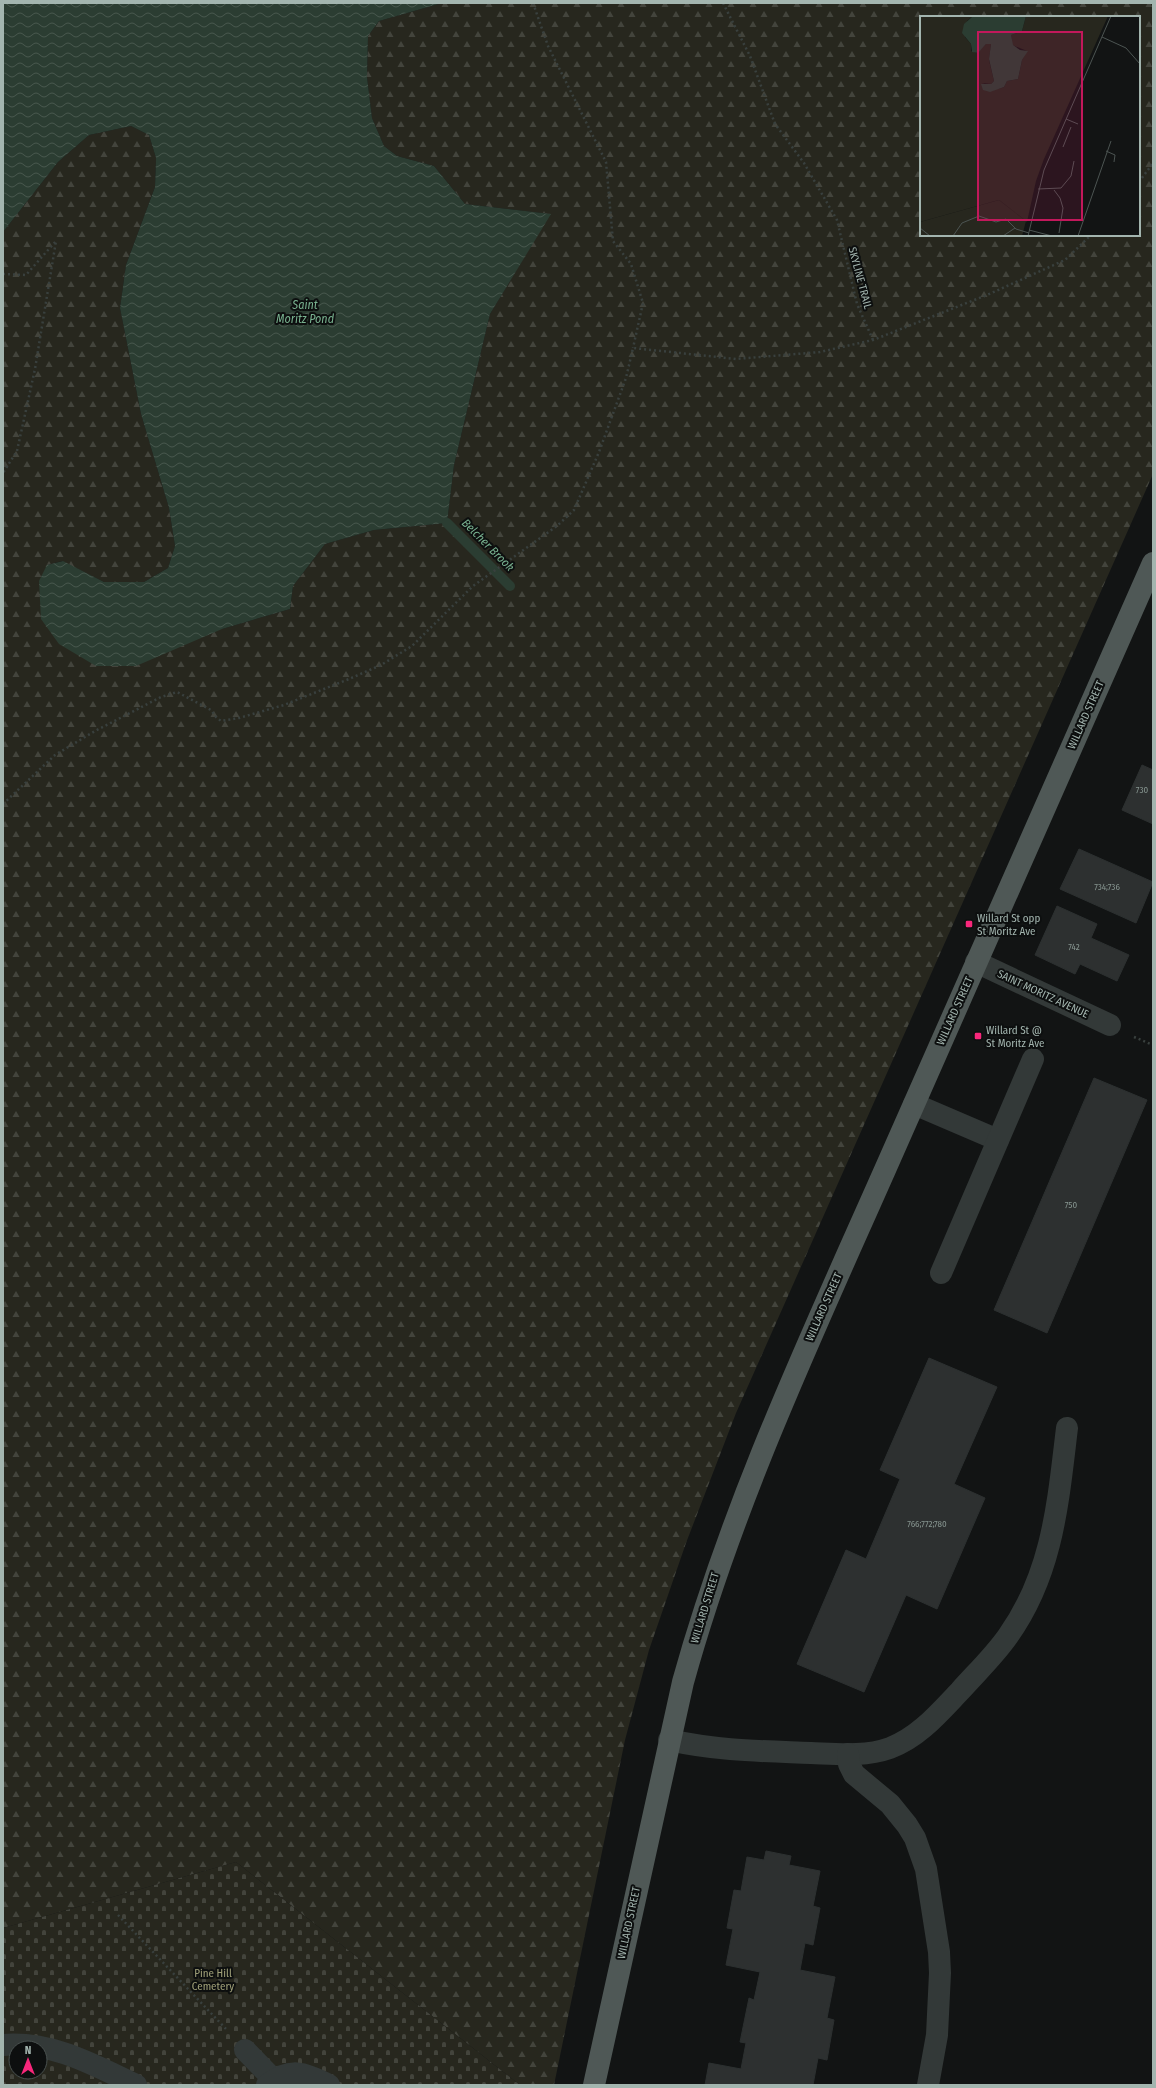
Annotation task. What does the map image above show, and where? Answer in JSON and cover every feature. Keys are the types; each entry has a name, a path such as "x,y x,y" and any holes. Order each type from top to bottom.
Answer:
{"main road":[{"name":"WILLARD STREET","path":"594,2085 669,1740 698,1628 734,1521 778,1411 1153,563"}],"street":[{"name":"SAINT MORITZ AVENUE","path":"976,962 1110,1025"},
{"path":"941,1274 1033,1059"},
{"path":"914,1104 998,1140"},
{"path":"669,1740 722,1750 848,1754 877,1752 890,1748 918,1733 931,1722 994,1654 1009,1635 1033,1593 1049,1550 1058,1503 1067,1428"},
{"path":"848,1754 849,1764 854,1774 890,1804 907,1825 915,1838 926,1869 938,1939 940,1973 937,2035 928,2085"},
{"path":"3,2046 26,2046 57,2050 136,2085"},
{"path":"245,2050 270,2082 288,2073 301,2073 329,2085"}],"path":[{"path":"3,804 55,755 96,731 161,697 178,692 211,710 216,717 221,720 239,718 284,705 381,665 412,646 473,586 557,526 574,510 599,452 626,378 643,303 631,264 613,241 606,162 548,46 533,3"},
{"name":"SKYLINE TRAIL","path":"723,3 750,56 775,124 804,163 837,220 857,304 873,340"},
{"path":"1140,181 1153,163"},
{"path":"633,348 736,359 820,352 873,340 987,295 1065,260 1090,236"},
{"path":"3,274 26,275 56,241 35,369 18,451 3,473"},
{"path":"118,1915 245,2050"}],"green space":[{"path":"442,3 1153,3 1153,474 736,1413 686,1543 649,1650 625,1740 554,2085 520,2085 236,1862 3,1928 3,232 58,162 89,135 131,126 149,135 156,158 155,187 126,265 120,308 141,414 169,508 175,546 168,568 144,582 104,582 62,561 47,565 222,629 290,609 293,586 325,544 374,530 447,523 454,465 490,314 550,214 465,204 434,166 397,156 384,146 372,118 367,77 368,36 379,21"},
{"name":"Pine Hill Cemetery","path":"236,1862 520,2085 3,2085 3,1928"}],"water":[{"name":"Saint Moritz Pond","path":"3,3 442,3 379,21 368,36 367,77 372,118 384,146 397,156 434,166 465,204 551,214 490,314 454,465 447,523 374,530 325,544 293,586 290,609 222,629 136,666 96,666 59,644 41,619 39,581 47,565 63,561 104,582 144,582 168,568 175,546 169,508 141,414 120,308 126,265 155,187 156,158 149,135 131,126 89,135 58,162 3,232"}],"building":[{"path":"1142,765 1153,770 1153,824 1122,810"},
{"path":"1079,849 1153,882 1136,923 1060,889"},
{"path":"1057,906 1097,924 1091,938 1129,955 1117,981 1080,964 1075,974 1035,955"},
{"path":"1094,1078 1147,1100 1047,1333 994,1310"},
{"path":"929,1358 997,1387 954,1484 985,1498 937,1609 906,1595 864,1692 797,1664 846,1550 866,1559 900,1479 880,1470"},
{"path":"766,1851 791,1856 789,1865 820,1871 813,1906 820,1908 813,1945 805,1943 800,1970 835,1977 827,2018 834,2020 827,2060 818,2058 813,2085 705,2085 709,2063 741,2069 746,2043 740,2042 749,1998 754,2000 760,1972 726,1965 733,1929 727,1928 734,1890 741,1891 747,1857 764,1860"}],"waterway":[{"name":"Belcher Brook","path":"447,523 510,586"}],"place":[{"name":"Willard St opp St Moritz Ave","path":"969,924"},
{"name":"Willard St @ St Moritz Ave","path":"978,1036"}]}
